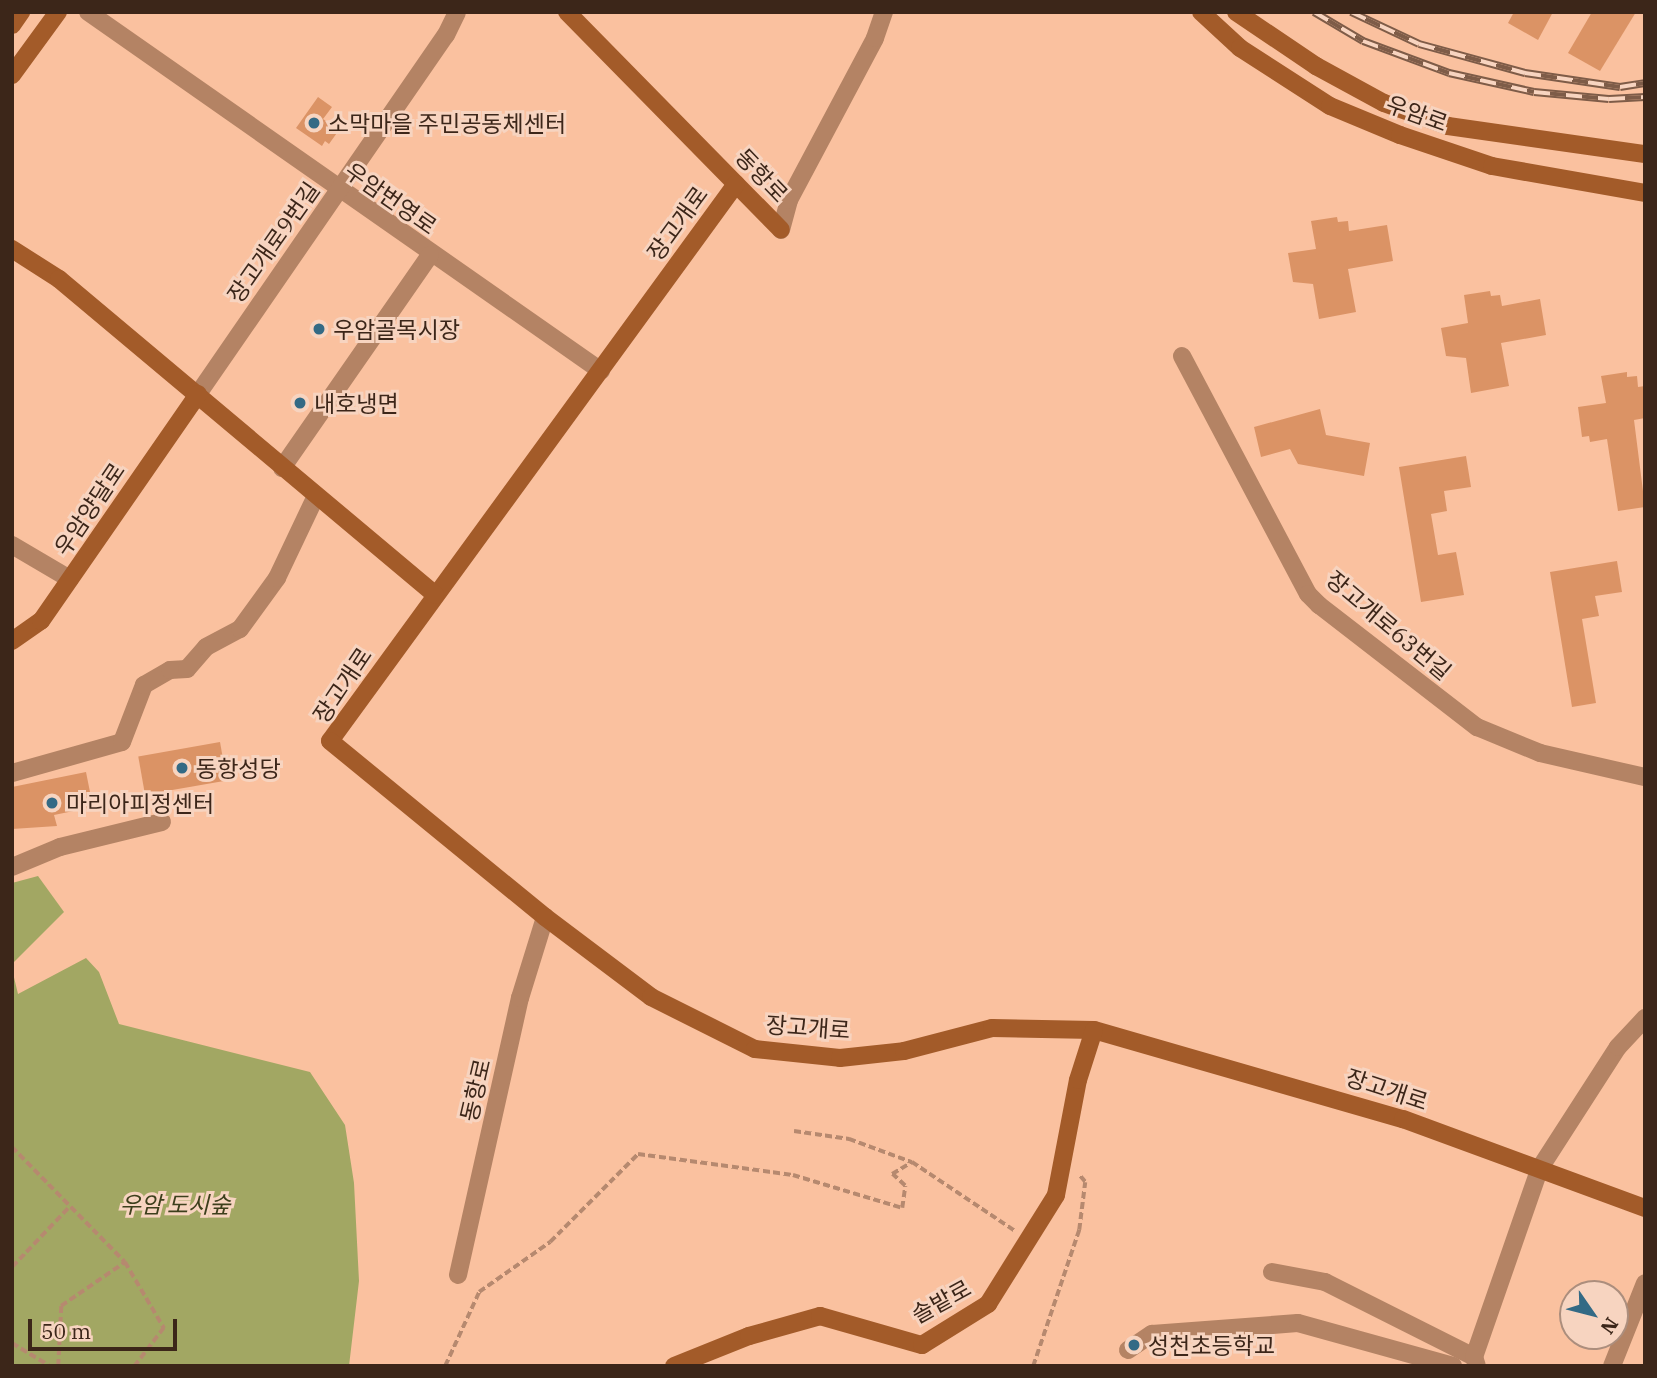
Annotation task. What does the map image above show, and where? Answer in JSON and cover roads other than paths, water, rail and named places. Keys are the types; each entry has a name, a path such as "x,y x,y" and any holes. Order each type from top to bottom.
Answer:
{"street":[{"path":"12,25 22,12"},
{"path":"12,75 58,12"},
{"name":"우암번영로","path":"88,12 430,255 601,371"},
{"name":"장고개로9번길","path":"198,394 446,35 457,12"},
{"name":"동항로","path":"567,12 781,230 789,200 875,38 884,12"},
{"name":"우암로","path":"1201,12 1240,47 1330,106 1399,135 1492,166 1645,193"},
{"name":"우암로","path":"1236,12 1316,66 1384,103 1448,126 1645,154"},
{"name":"장고개로","path":"736,184 330,741 545,917 651,997 755,1049 840,1058 904,1051 992,1028 1094,1031 1284,1082 1540,1168 1645,1208"},
{"path":"12,249 59,279 198,394 315,498 435,595"},
{"path":"282,468 430,255"},
{"name":"장고개로63번길","path":"1182,356 1308,594 1318,605 1477,727 1540,752 1645,777"},
{"name":"우암양달로","path":"12,641 41,621 198,394"},
{"path":"12,773 122,742 144,685 170,670 195,664 206,648 240,629 277,578 315,498"},
{"path":"12,545 71,579"},
{"path":"12,867 60,847 162,822"},
{"name":"동항로","path":"458,1275 520,998 545,917"},
{"path":"1272,1272 1325,1282 1476,1361 1540,1168 1618,1046 1645,1018"},
{"name":"솔밭로","path":"674,1366 749,1335 820,1316 922,1345 988,1304 1056,1195 1077,1080 1094,1031"},
{"path":"1612,1366 1637,1320 1645,1283"},
{"path":"1128,1350 1152,1334 1298,1323 1453,1366"}],"railway":[{"path":"1314,12 1363,41 1449,73 1534,92 1609,99 1645,97"},
{"path":"1351,12 1419,44 1525,73 1620,87 1645,83"}],"place":[{"name":"소막마을 주민공동체센터","path":"314,123"},
{"name":"우암골목시장","path":"319,329"},
{"name":"내호냉면","path":"300,403"},
{"name":"동항성당","path":"182,768"},
{"name":"마리아피정센터","path":"52,803"},
{"name":"성천초등학교","path":"1134,1345"}],"park label":[{"name":"우암 도시숲","path":"175,1204"}]}
